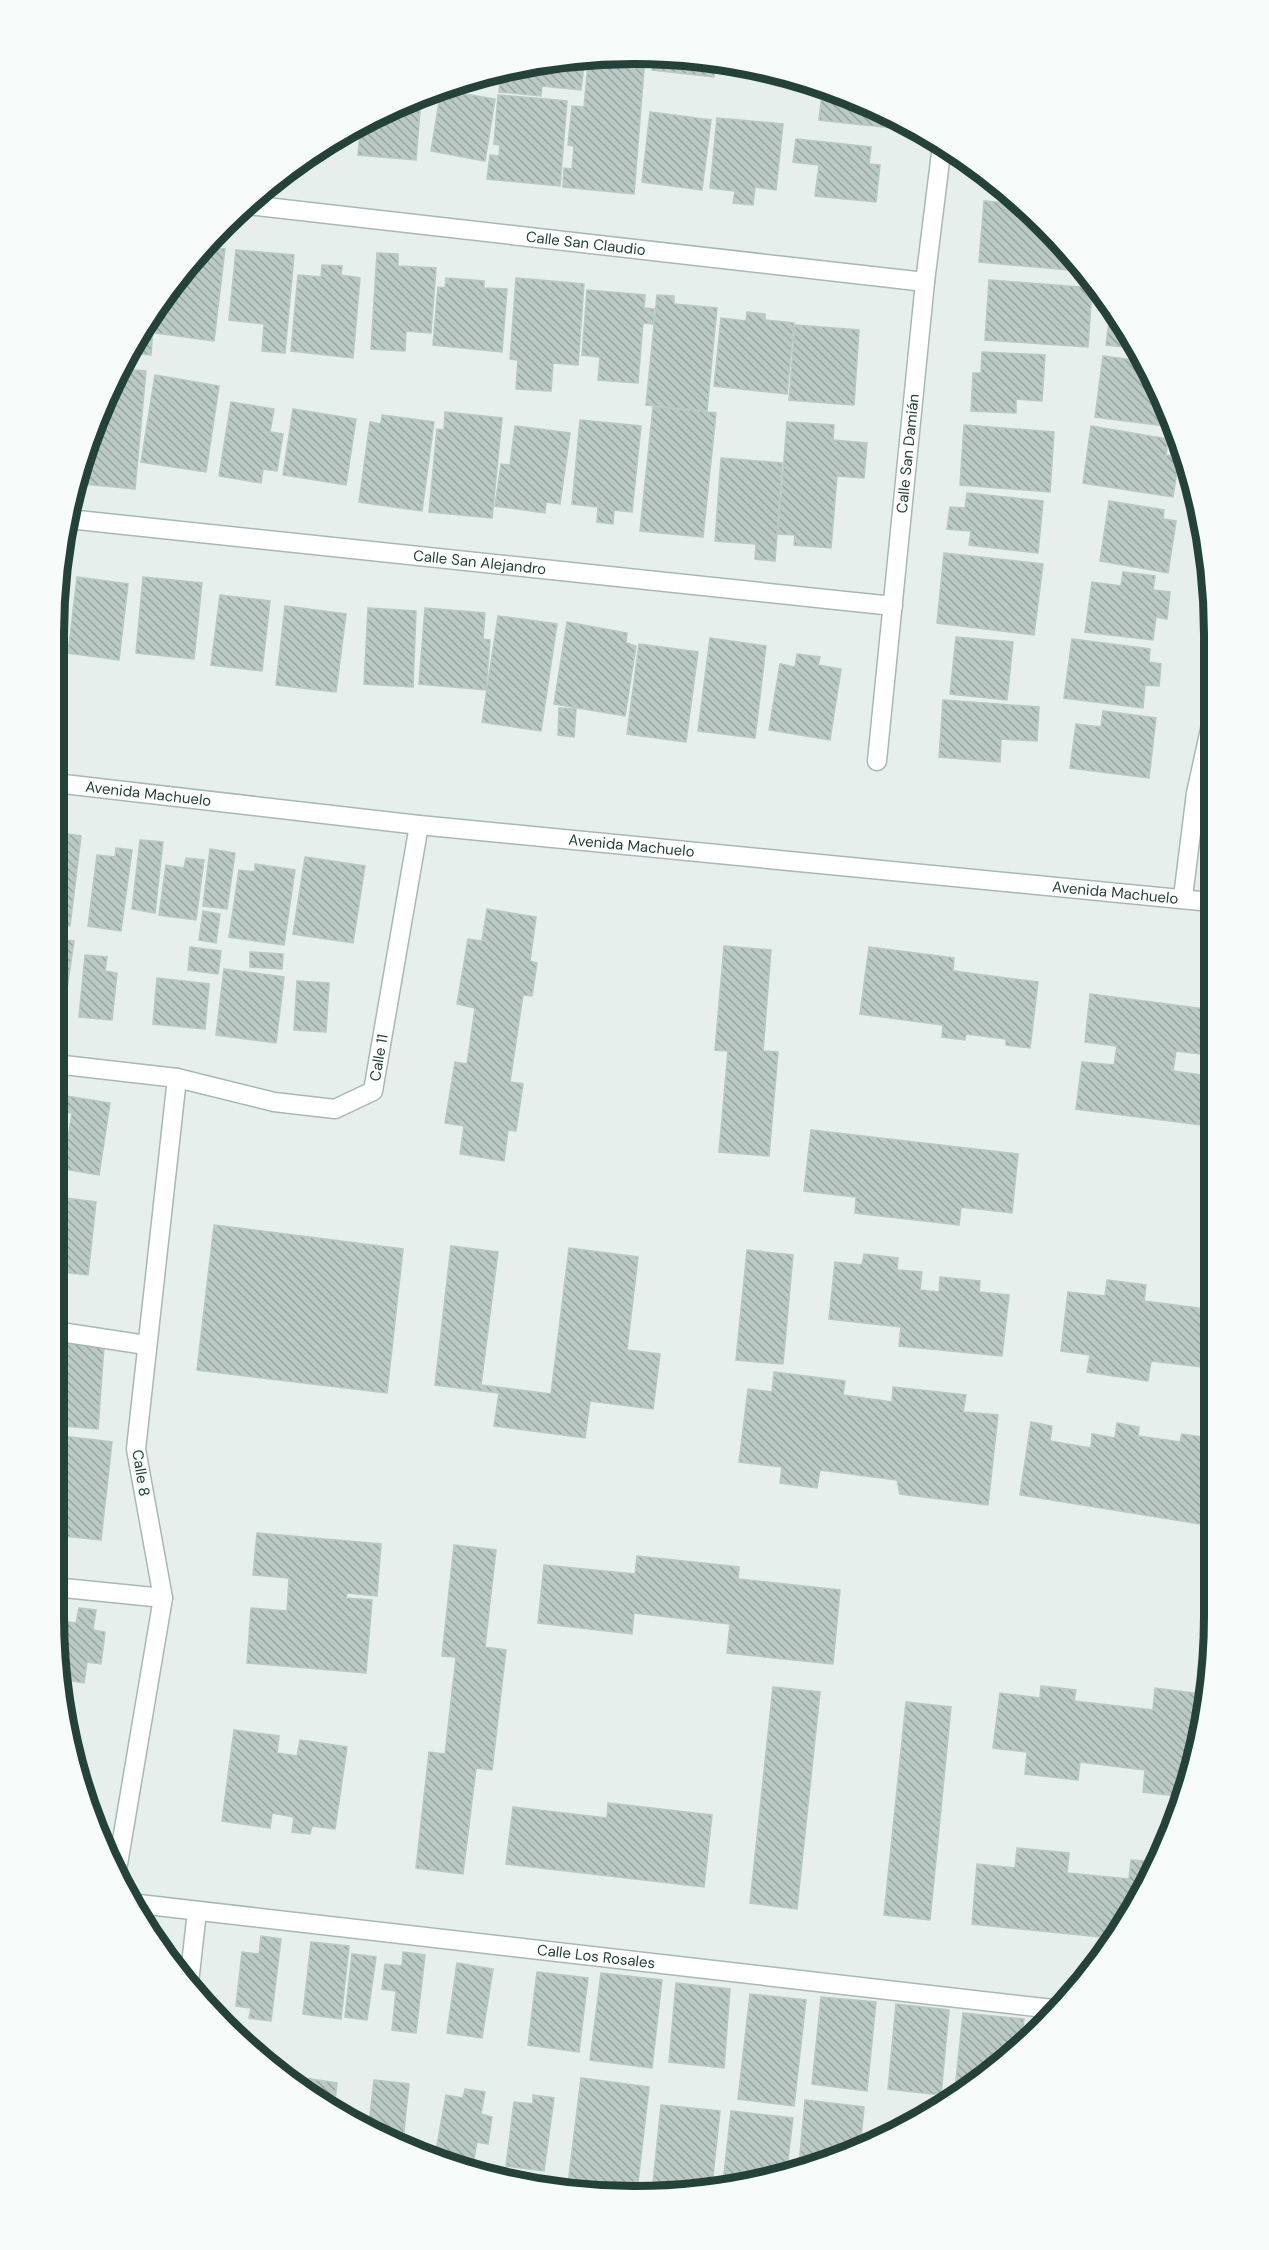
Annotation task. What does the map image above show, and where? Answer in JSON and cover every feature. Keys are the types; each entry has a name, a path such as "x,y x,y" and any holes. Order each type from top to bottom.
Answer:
{"street":[{"name":"Calle San Damián","path":"877,761 925,282 941,154"},
{"name":"Calle San Claudio","path":"259,206 925,282"},
{"name":"Calle San Alejandro","path":"76,520 892,606"},
{"path":"1183,897 1196,793 1204,757"},
{"name":"Avenida Machuelo","path":"64,784 419,825 1204,901"},
{"name":"Calle 11","path":"177,1078 274,1102 335,1109 373,1091 419,825"},
{"path":"64,1065 177,1078"},
{"name":"Calle 8","path":"119,1859 163,1598 136,1449 177,1078"},
{"path":"64,1333 146,1345"},
{"path":"64,1588 163,1598"},
{"name":"Calle Los Rosales","path":"144,1905 1047,2008"},
{"path":"190,1972 197,1911"}],"building":[{"path":"653,65 714,70 714,77 652,70"},
{"path":"605,66 644,69 634,194 563,187 564,168 572,169 574,146 568,145 572,106 584,107 588,67"},
{"path":"584,67 581,90 542,86 541,96 499,92 500,81 523,75"},
{"path":"458,93 495,99 485,161 431,151 439,99"},
{"path":"498,95 567,101 560,186 487,179 490,155 499,156 500,145 494,144"},
{"path":"822,96 887,123 892,128 819,120"},
{"path":"420,106 416,160 358,155 360,136 370,133 370,130 382,123"},
{"path":"650,112 711,120 702,190 642,182"},
{"path":"717,118 783,124 776,190 755,187 753,205 733,203 735,191 710,188"},
{"path":"796,139 871,147 869,164 880,165 876,202 815,196 819,165 793,162"},
{"path":"984,201 1006,203 1038,231 1072,270 979,262"},
{"path":"216,248 225,249 214,341 156,333 157,324 182,288"},
{"path":"236,250 294,255 285,353 262,351 264,324 229,320"},
{"path":"377,253 398,254 398,266 436,268 431,333 406,331 405,351 371,349"},
{"path":"322,265 342,266 341,275 360,278 353,358 291,351 298,275 321,277"},
{"path":"446,278 484,281 484,288 507,289 502,352 433,345 438,287 445,288"},
{"path":"516,278 584,284 578,365 553,363 551,391 516,389 518,360 510,359"},
{"path":"989,280 1087,288 1092,295 1088,347 985,340"},
{"path":"587,290 645,295 644,308 654,309 653,324 643,323 638,383 598,380 600,357 582,355"},
{"path":"657,295 674,296 674,304 717,308 707,411 646,405"},
{"path":"747,312 765,314 765,320 794,323 787,394 714,386 721,318 746,321"},
{"path":"1109,320 1126,347 1106,345"},
{"path":"795,325 859,330 854,405 789,400"},
{"path":"153,331 151,355 138,354"},
{"path":"982,352 1045,355 1042,401 1016,399 1016,413 971,411 973,373 981,373"},
{"path":"1103,356 1134,360 1146,382 1165,426 1095,417"},
{"path":"130,370 146,371 135,489 85,484 108,416"},
{"path":"155,375 219,386 206,472 141,462"},
{"path":"231,402 274,409 270,432 283,434 277,471 263,469 261,483 219,476"},
{"path":"653,407 716,413 703,537 640,531"},
{"path":"293,409 356,419 346,485 283,475"},
{"path":"445,412 502,418 492,518 429,512 437,429 444,430"},
{"path":"382,415 434,422 422,511 359,502 370,422 381,424"},
{"path":"580,420 641,426 632,512 614,510 613,524 597,522 598,507 572,504"},
{"path":"787,422 834,425 833,440 867,443 864,478 837,476 831,548 794,545 795,535 778,534"},
{"path":"964,425 1054,432 1050,492 960,485"},
{"path":"515,426 570,433 560,504 546,502 545,513 495,506 501,464 510,465"},
{"path":"1091,426 1168,439 1166,455 1176,456 1178,464 1173,497 1083,483"},
{"path":"721,458 782,463 775,561 755,559 756,544 715,541"},
{"path":"967,493 1043,501 1038,553 969,545 971,531 947,529 950,507 965,508"},
{"path":"1109,501 1164,510 1163,519 1176,521 1168,573 1100,561"},
{"path":"944,553 1043,564 1034,635 937,623"},
{"path":"1123,572 1155,576 1153,590 1170,592 1167,619 1156,617 1153,640 1085,632 1092,582 1121,586"},
{"path":"77,577 128,584 119,660 68,653"},
{"path":"143,577 202,583 194,659 136,653"},
{"path":"220,595 270,601 262,671 211,665"},
{"path":"285,606 346,614 336,692 276,685"},
{"path":"368,608 416,611 413,687 364,684"},
{"path":"425,608 485,613 483,639 490,640 486,690 419,684"},
{"path":"498,616 557,624 541,731 482,722"},
{"path":"567,622 627,633 626,643 636,646 625,716 554,704"},
{"path":"956,637 1013,642 1007,700 950,694"},
{"path":"710,638 766,646 755,738 698,731"},
{"path":"1072,639 1150,649 1149,662 1161,664 1159,686 1145,685 1143,708 1064,698"},
{"path":"639,644 698,652 686,742 627,734"},
{"path":"797,654 820,657 818,665 841,669 830,740 769,730 780,664 795,667"},
{"path":"943,700 1039,707 1037,741 1001,739 1000,762 939,757"},
{"path":"559,708 576,709 574,737 558,735"},
{"path":"1103,711 1156,718 1149,778 1070,768 1076,724 1101,727"},
{"path":"64,833 81,836 70,926 64,925"},
{"path":"140,840 163,842 155,913 132,909"},
{"path":"116,848 132,850 121,931 88,926 97,855 115,857"},
{"path":"210,849 235,853 227,909 203,906"},
{"path":"305,857 365,866 353,943 293,934"},
{"path":"186,858 204,860 196,920 159,915 166,865 184,868"},
{"path":"255,864 295,870 284,945 229,937 239,870 255,872"},
{"path":"487,909 536,917 530,961 537,963 532,996 523,995 510,1082 523,1084 516,1131 508,1130 504,1161 460,1154 464,1126 445,1123 455,1062 467,1064 475,1008 457,1004 468,939 482,941"},
{"path":"203,911 220,914 216,943 199,940"},
{"path":"64,940 74,941 64,1009"},
{"path":"724,946 771,950 763,1051 778,1052 769,1156 719,1152 728,1051 715,1050"},
{"path":"190,947 221,951 218,974 188,970"},
{"path":"869,947 954,958 953,971 1038,982 1030,1048 1006,1045 1006,1039 966,1034 965,1040 942,1037 943,1025 860,1014"},
{"path":"250,952 283,954 282,969 250,967"},
{"path":"85,955 107,957 105,971 117,973 112,1020 79,1017"},
{"path":"224,969 284,977 276,1043 216,1035"},
{"path":"157,978 209,984 205,1029 153,1024"},
{"path":"297,981 329,983 326,1032 294,1030"},
{"path":"1090,994 1204,1009 1204,1054 1176,1051 1173,1071 1204,1076 1201,1125 1076,1109 1082,1062 1114,1065 1117,1046 1085,1042"},
{"path":"66,1096 110,1103 99,1175 64,1169 72,1113 64,1112"},
{"path":"811,1130 1018,1154 1012,1213 961,1207 959,1225 855,1213 856,1197 804,1191"},
{"path":"65,1198 96,1202 88,1275 64,1272"},
{"path":"214,1225 403,1249 387,1393 197,1370"},
{"path":"451,1246 498,1252 481,1385 551,1394 569,1248 638,1257 627,1350 660,1354 653,1409 590,1401 585,1438 494,1426 499,1393 435,1385"},
{"path":"747,1250 793,1255 783,1364 736,1360"},
{"path":"864,1254 898,1258 897,1270 922,1272 920,1290 939,1292 940,1277 980,1281 979,1292 1009,1295 1002,1356 899,1346 901,1327 829,1319 835,1262 862,1265"},
{"path":"1107,1280 1146,1285 1144,1301 1204,1309 1204,1367 1151,1361 1148,1381 1087,1372 1090,1355 1061,1351 1068,1292 1105,1296"},
{"path":"64,1342 104,1346 98,1429 64,1426"},
{"path":"774,1372 845,1381 843,1395 892,1402 893,1387 966,1395 963,1412 998,1415 988,1505 900,1494 897,1480 820,1470 817,1488 780,1483 782,1467 739,1462 748,1389 772,1392"},
{"path":"1031,1422 1052,1426 1050,1441 1091,1448 1092,1434 1115,1438 1117,1423 1139,1427 1138,1436 1180,1442 1182,1434 1202,1437 1204,1525 1020,1495"},
{"path":"64,1436 112,1442 101,1540 64,1536"},
{"path":"257,1533 381,1544 377,1596 347,1593 346,1598 372,1600 366,1673 247,1663 251,1608 287,1611 289,1578 253,1575"},
{"path":"454,1545 496,1550 485,1647 506,1650 492,1770 476,1768 463,1874 416,1868 429,1752 445,1754 456,1657 442,1656"},
{"path":"637,1556 739,1567 738,1579 840,1590 833,1664 727,1653 730,1624 634,1613 632,1634 538,1623 544,1565 635,1574"},
{"path":"79,1608 96,1610 93,1630 105,1632 101,1664 87,1662 84,1683 68,1680 64,1622 76,1623"},
{"path":"1041,1686 1076,1690 1074,1701 1153,1710 1155,1688 1199,1694 1194,1727 1175,1796 1143,1792 1145,1770 1080,1762 1078,1780 1025,1774 1027,1752 993,1748 1000,1693 1040,1698"},
{"path":"773,1687 820,1692 797,1909 750,1903"},
{"path":"906,1702 951,1707 930,1920 884,1915"},
{"path":"234,1730 279,1736 277,1753 297,1756 300,1740 347,1747 335,1829 312,1826 310,1834 292,1832 294,1817 272,1813 270,1828 222,1821"},
{"path":"608,1803 712,1815 704,1887 506,1864 513,1807 607,1818"},
{"path":"1017,1848 1069,1853 1067,1873 1129,1879 1131,1860 1149,1861 1104,1937 972,1924 977,1864 1015,1868"},
{"path":"261,1936 281,1939 271,2021 249,2018 251,2008 236,2006 242,1952 259,1954"},
{"path":"311,1942 349,1946 341,2019 303,2014"},
{"path":"403,1952 425,1955 416,2033 392,2030 396,1991 382,1989 385,1964 402,1966"},
{"path":"352,1954 376,1957 367,2020 345,2017"},
{"path":"457,1963 493,1969 482,2038 447,2033"},
{"path":"537,1972 588,1978 579,2052 528,2045"},
{"path":"601,1973 662,1980 652,2068 590,2060"},
{"path":"676,1983 730,1989 724,2068 669,2062"},
{"path":"750,1994 806,2000 794,2106 738,2099"},
{"path":"821,1997 876,2002 867,2091 812,2084"},
{"path":"896,2004 949,2010 941,2095 888,2089"},
{"path":"963,2013 1024,2019 1023,2033 981,2068 955,2086"},
{"path":"581,2078 649,2087 638,2186 568,2182"},
{"path":"304,2079 337,2083 335,2100 318,2089"},
{"path":"374,2080 409,2084 403,2136 369,2120"},
{"path":"465,2089 485,2092 481,2114 492,2117 488,2144 477,2142 473,2162 436,2150 446,2095 463,2098"},
{"path":"533,2095 554,2098 544,2171 506,2166 514,2102 533,2104"},
{"path":"805,2100 864,2107 861,2138 799,2161"},
{"path":"661,2105 720,2111 712,2180 653,2185"},
{"path":"731,2111 793,2118 787,2164 723,2179"}]}
